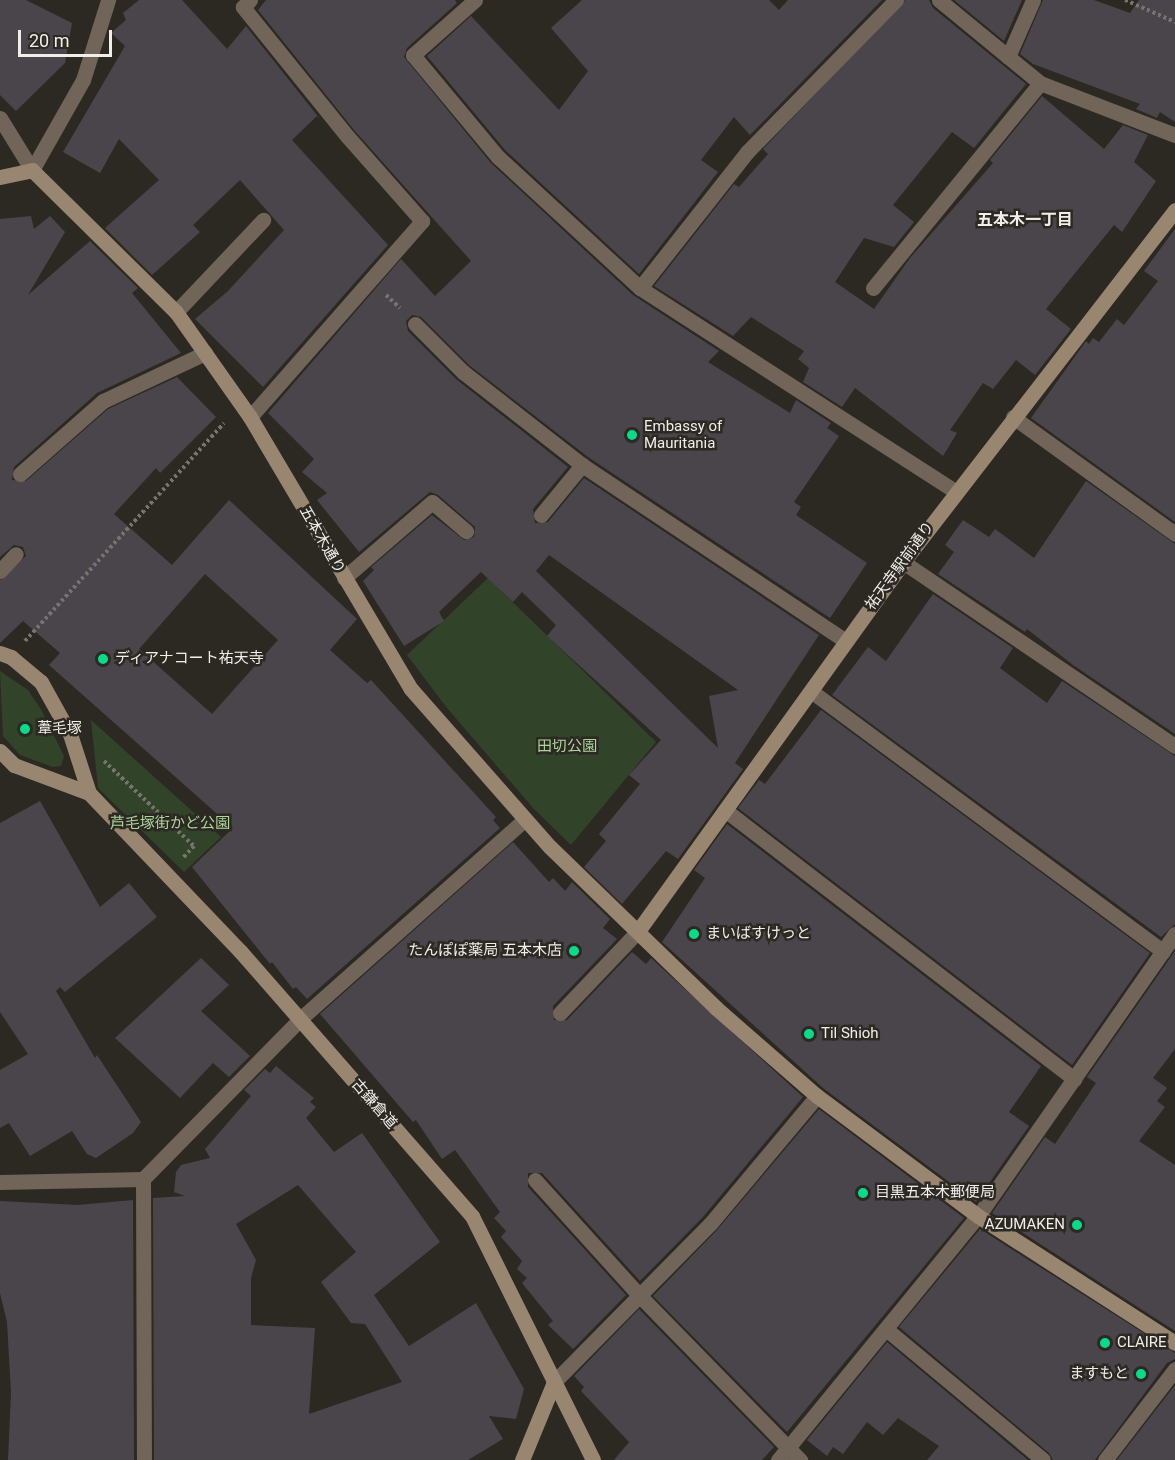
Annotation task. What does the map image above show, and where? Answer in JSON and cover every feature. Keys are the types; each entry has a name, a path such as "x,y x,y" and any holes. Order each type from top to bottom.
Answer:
{"street":[{"path":"0,177 32,170 83,80 108,0"},
{"path":"250,0 243,7 347,136 422,221 250,417"},
{"path":"475,0 413,55 498,157 640,288 956,492"},
{"path":"640,288 747,152 896,0"},
{"path":"939,0 1040,83 1175,135"},
{"path":"1008,57 1033,0"},
{"path":"873,288 1040,83"},
{"path":"0,118 32,170"},
{"name":"五本木通り","path":"32,170 176,312 250,417 411,689 525,819 716,1008 817,1096 978,1216 1175,1343"},
{"name":"祐天寺駅前通り","path":"638,931 903,562 1175,210"},
{"path":"176,312 263,220"},
{"path":"415,324 463,372 582,465 846,640"},
{"path":"20,474 103,401 205,353"},
{"path":"1013,417 1175,534"},
{"path":"541,515 582,465"},
{"path":"344,578 432,502 466,531"},
{"path":"0,571 16,554"},
{"path":"903,562 1175,746"},
{"name":"古鎌倉道","path":"6,655 41,682 70,734 89,793"},
{"path":"811,691 1163,951"},
{"name":"古鎌倉道","path":"0,751 14,765 89,793 300,1018 472,1216 593,1460"},
{"path":"725,810 1074,1079"},
{"path":"144,1460 143,1179 300,1018 525,819"},
{"path":"560,1013 638,931"},
{"path":"783,1454 978,1216 1175,934"},
{"path":"522,1460 554,1382 710,1224 817,1096"},
{"path":"0,1182 143,1179"},
{"path":"535,1180 783,1454 800,1460"},
{"path":"886,1329 1043,1460"},
{"path":"1106,1460 1175,1369"}],"path":[{"path":"1125,0 1175,22"},
{"path":"372,279 415,324"},
{"path":"6,655 241,404"},
{"path":"99,754 194,846 168,875"}],"green space":[{"name":"田切公園","path":"488,578 656,742 571,845 534,809 447,708 407,655"},
{"path":"0,671 28,690 42,711 64,756 61,766 53,767 20,755 3,736"},
{"name":"芦毛塚街かど公園","path":"91,720 221,837 184,872 98,788"}],"building":[{"path":"0,0 26,0 72,23 65,63 16,111 0,95"},
{"path":"139,0 182,0 227,49 246,26 320,119 317,116 292,140 388,245 263,387 195,319 228,291 284,230 240,180 193,225 200,232 152,275 105,228 159,180 119,139 100,173 63,152 125,46 111,33 126,20 123,13"},
{"path":"266,0 455,0 457,3 407,48 404,57 491,163 633,295 719,351 708,362 790,413 796,400 831,423 827,428 839,436 794,502 801,507 796,515 867,563 830,618 588,457 469,365 421,317 412,315 406,321 408,331 456,379 568,467 533,509 535,523 548,522 584,478 819,635 735,763 743,769 678,859 666,851 622,904 584,867 606,841 599,834 640,784 629,775 661,740 547,636 556,625 522,592 513,602 481,572 439,612 444,621 404,646 363,581 374,570 371,567 432,515 464,540 474,537 475,527 438,495 430,492 359,552 317,500 327,493 302,472 314,459 268,413 401,259 435,296 471,261 354,130 258,10","holes":["549,555 738,690 709,696 718,748 536,571"]},
{"path":"582,0 769,0 779,10 788,0 882,0 750,135 734,117 701,160 718,172 639,274 505,150 427,56 471,16 559,110 588,71 551,28"},
{"path":"905,0 929,0 933,8 1026,84 974,148 952,132 893,205 914,222 894,247 864,238 835,282 874,309 910,258 993,163 990,160 1042,96 1104,149 1123,125 1148,135 1134,162 1156,181 1122,232 1114,225 1046,309 1071,329 1035,375 1016,360 993,389 983,383 950,430 957,433 943,456 855,388 842,407 803,382 809,368 798,359 804,351 751,317 733,336 654,286 734,184 739,187 768,154 763,149"},
{"path":"954,0 1022,0 1004,41"},
{"path":"1043,0 1094,0 1130,13 1139,0 1175,0 1175,122 1160,112 1157,118 1136,109 1140,104 1033,64 1020,54"},
{"path":"31,216 34,229 50,216 65,232 28,295 90,241 138,288 132,293 181,353 97,393 14,467 12,480 26,481 108,409 177,377 216,417 160,473 156,468 114,514 172,565 229,500 357,619 330,650 367,683 371,680 496,817 493,820 500,828 307,999 296,987 293,989 272,962 270,964 192,867 233,828 49,665 60,653 23,621 0,643 0,580 26,556 23,547 14,545 0,557 0,219","holes":["205,574 278,640 212,714 139,649"]},
{"path":"1175,229 1175,522 1031,418 1086,341 1089,344 1093,338 1099,342 1117,319 1124,325 1158,281 1144,271"},
{"path":"1086,481 1175,544 1175,734 1073,665 1027,629 1025,632 938,574 954,552 945,545 963,520 989,537 995,529 1034,558"},
{"path":"933,594 1013,648 1000,668 1047,703 1062,681 1175,756 1175,924 1161,937 832,695 868,647 886,661"},
{"path":"821,710 1150,953 1072,1065 738,808 759,780 765,784"},
{"path":"40,801 100,907 129,883 157,917 65,992 60,987 56,991 95,1058 97,1055 141,1122 133,1133 96,1158 87,1154 72,1131 30,1156 9,1123 0,1128 0,1070 28,1054 0,1012 0,823"},
{"path":"727,824 1041,1066 1009,1112 1029,1126 976,1202 823,1088 662,942 705,878 694,870"},
{"path":"513,842 549,882 553,878 565,891 572,882 610,919 603,928 617,939 553,1006 554,1020 567,1020 632,952 646,964 651,958 803,1097 703,1217 640,1281 542,1173 528,1173 528,1187 626,1295 573,1349 548,1325 553,1321 522,1283 527,1278 517,1269 522,1261 501,1237 506,1231 494,1218 500,1212 455,1150 442,1159 416,1120 413,1122 320,1014"},
{"path":"1175,951 1175,1049 1153,1078 1167,1088 1157,1101 1165,1107 1139,1141 1175,1165 1175,1331 992,1213 1045,1137 1055,1144 1096,1083 1087,1077"},
{"path":"201,958 229,985 201,1011 250,1056 229,1077 213,1063 180,1098 115,1038"},
{"path":"276,1066 314,1098 310,1102 316,1107 306,1118 334,1152 362,1133 440,1242 374,1295 409,1346 476,1303 524,1389 516,1419 489,1416 503,1439 468,1460 154,1460 153,1198 185,1196 174,1192 176,1172 181,1165 210,1158 205,1149 251,1096 244,1090 265,1069 270,1073","holes":["298,1185 356,1252 321,1282 351,1323 365,1324 402,1382 309,1414 315,1328 251,1325 251,1278 256,1260 236,1224"]},
{"path":"819,1109 964,1218 787,1432 653,1296 717,1230"},
{"path":"133,1200 134,1460 8,1460 11,1393 7,1322 0,1293 0,1201 78,1205"},
{"path":"980,1229 1175,1353 1175,1359 1167,1363 1095,1460 1053,1460 1049,1453 899,1327"},
{"path":"639,1309 774,1447 762,1460 614,1460 629,1442 581,1391 584,1387 574,1376"},
{"path":"887,1342 1028,1460 927,1460 939,1446 898,1418 883,1435 867,1422 843,1454 833,1447 827,1456 807,1440"},
{"path":"1175,1385 1175,1460 1117,1460"}],"place":[{"name":"Embassy of Mauritania","path":"632,435"},
{"name":"ディアナコート祐天寺","path":"103,659"},
{"name":"葦毛塚","path":"25,729"},
{"name":"まいばすけっと","path":"694,934"},
{"name":"たんぽぽ薬局 五本木店","path":"574,951"},
{"name":"Til Shioh","path":"809,1034"},
{"name":"目黒五本木郵便局","path":"863,1193"},
{"name":"AZUMAKEN","path":"1077,1225"},
{"name":"CLAIRE","path":"1105,1343"},
{"name":"ますもと","path":"1141,1374"}],"district":[{"name":"五本木一丁目","path":"1025,220"}]}
